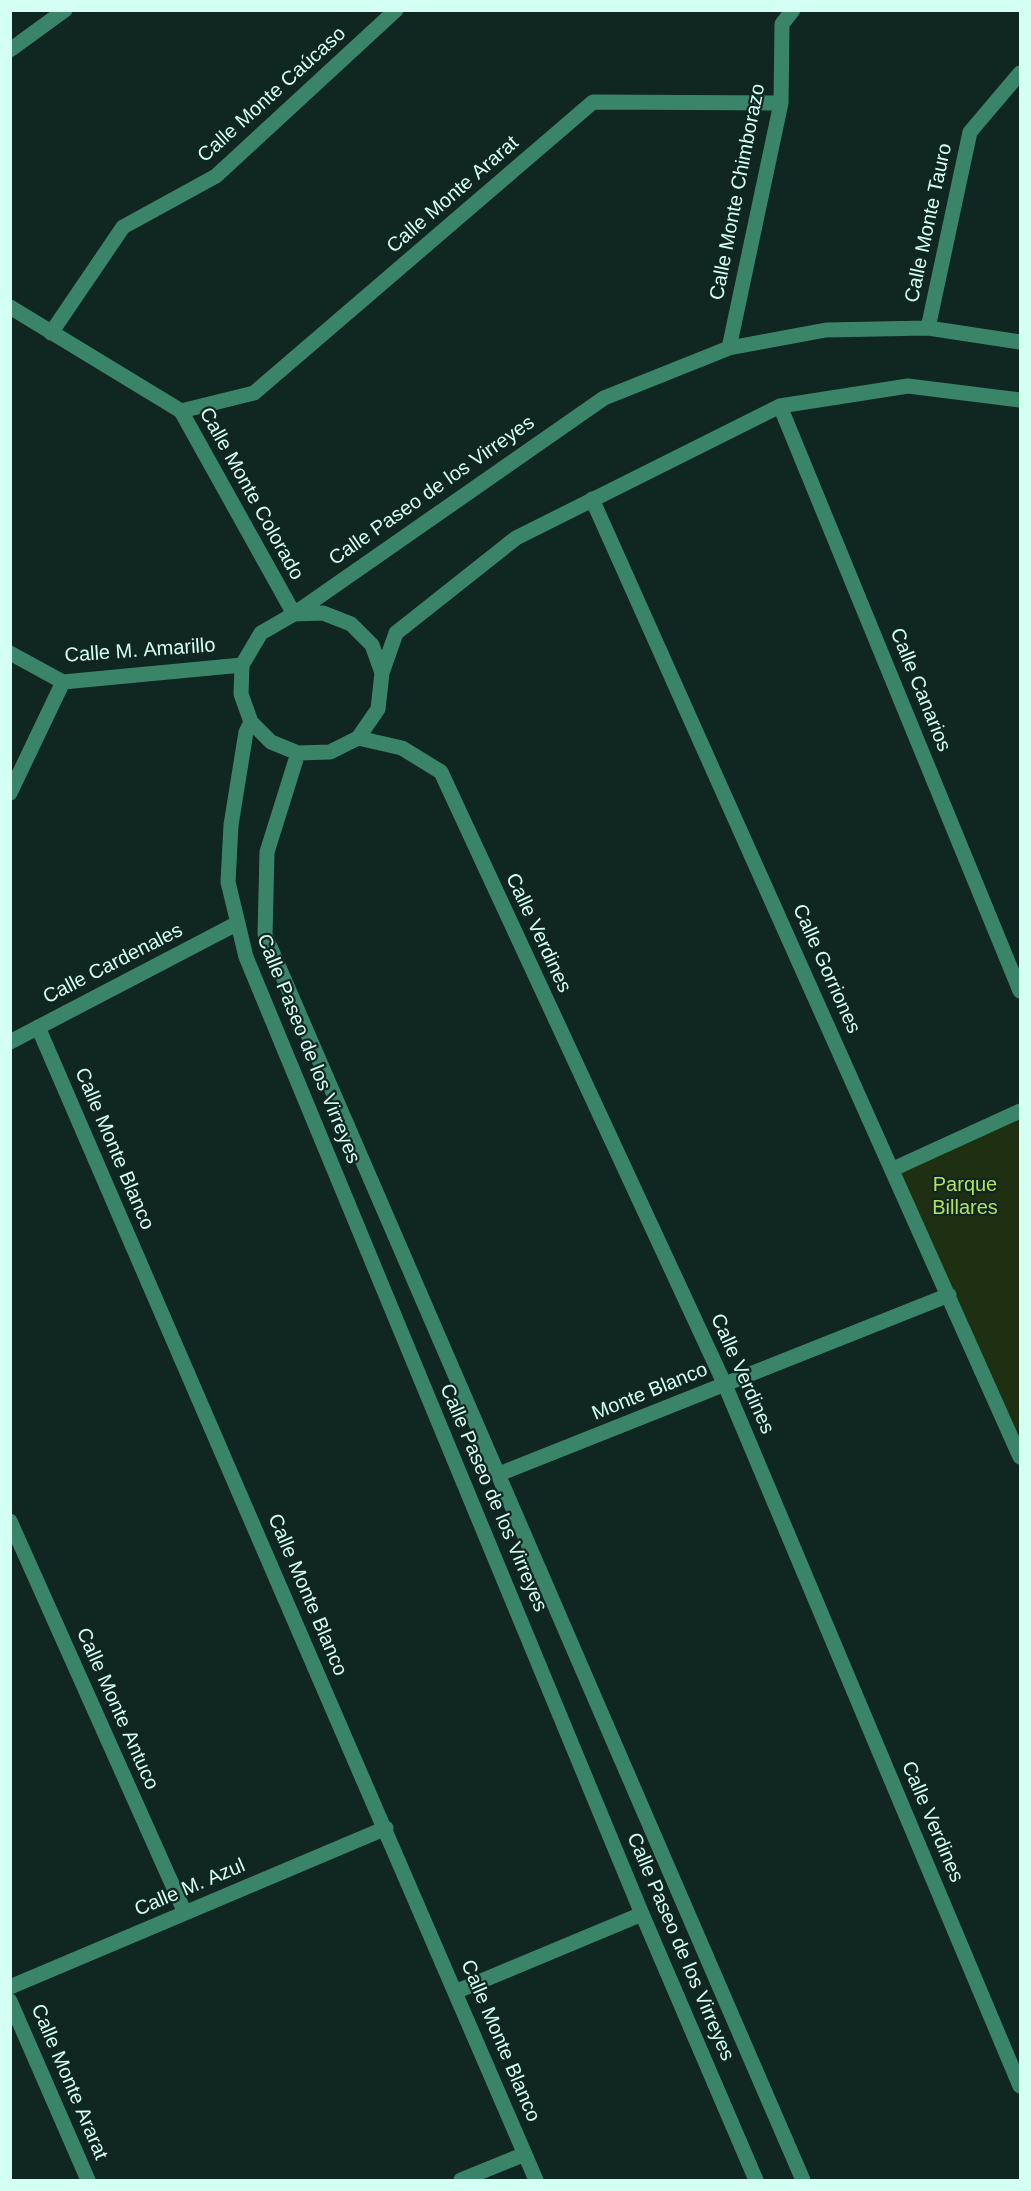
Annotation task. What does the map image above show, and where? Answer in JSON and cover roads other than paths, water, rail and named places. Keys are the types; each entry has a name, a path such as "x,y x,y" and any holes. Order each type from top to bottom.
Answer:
{"street":[{"path":"10,50 65,10"},
{"name":"Calle Monte Caúcaso","path":"51,333 123,227 216,176 396,10"},
{"name":"Calle Monte Chimborazo","path":"729,348 781,103 782,24 793,10"},
{"name":"Calle Monte Tauro","path":"928,328 970,132 1020,73"},
{"name":"Calle Monte Ararat","path":"181,411 254,393 593,102 781,103"},
{"name":"Calle Monte Colorado","path":"10,308 181,411 294,614"},
{"name":"Calle Paseo de los Virreyes","path":"756,2181 642,1914 246,957 236,924 228,882 231,825 246,732 251,722 241,694 242,665 261,633 294,614 604,398 729,348 826,330 928,328 1020,342"},
{"path":"251,722 271,742 298,753 330,752 358,738 378,709 382,673 396,633 516,538 780,406 908,386 1020,400"},
{"name":"Calle Canarios","path":"780,406 1020,991"},
{"name":"Calle Gorriones","path":"592,499 949,1295 1016,1432 1020,1457"},
{"path":"294,614 323,612 351,624 372,645 382,673"},
{"name":"Calle M. Amarillo","path":"10,653 63,682 242,665"},
{"path":"10,793 63,682"},
{"name":"Calle Verdines","path":"358,738 402,748 441,771 725,1385 1020,2086"},
{"name":"Calle Paseo de los Virreyes","path":"298,753 267,852 265,935 803,2181"},
{"name":"Calle Cardenales","path":"10,1042 236,924"},
{"name":"Calle Monte Blanco","path":"38,1027 386,1828 536,2181"},
{"path":"893,1169 1020,1111"},
{"name":"Monte Blanco","path":"499,1474 949,1295"},
{"name":"Calle Monte Antuco","path":"10,1521 185,1913"},
{"name":"Calle M. Azul","path":"10,1987 386,1828"},
{"path":"456,1992 642,1914"},
{"name":"Calle Monte Ararat","path":"10,2001 88,2181"},
{"path":"461,2181 525,2154"}],"park label":[{"name":"Parque Billares","path":"965,1196"}]}
